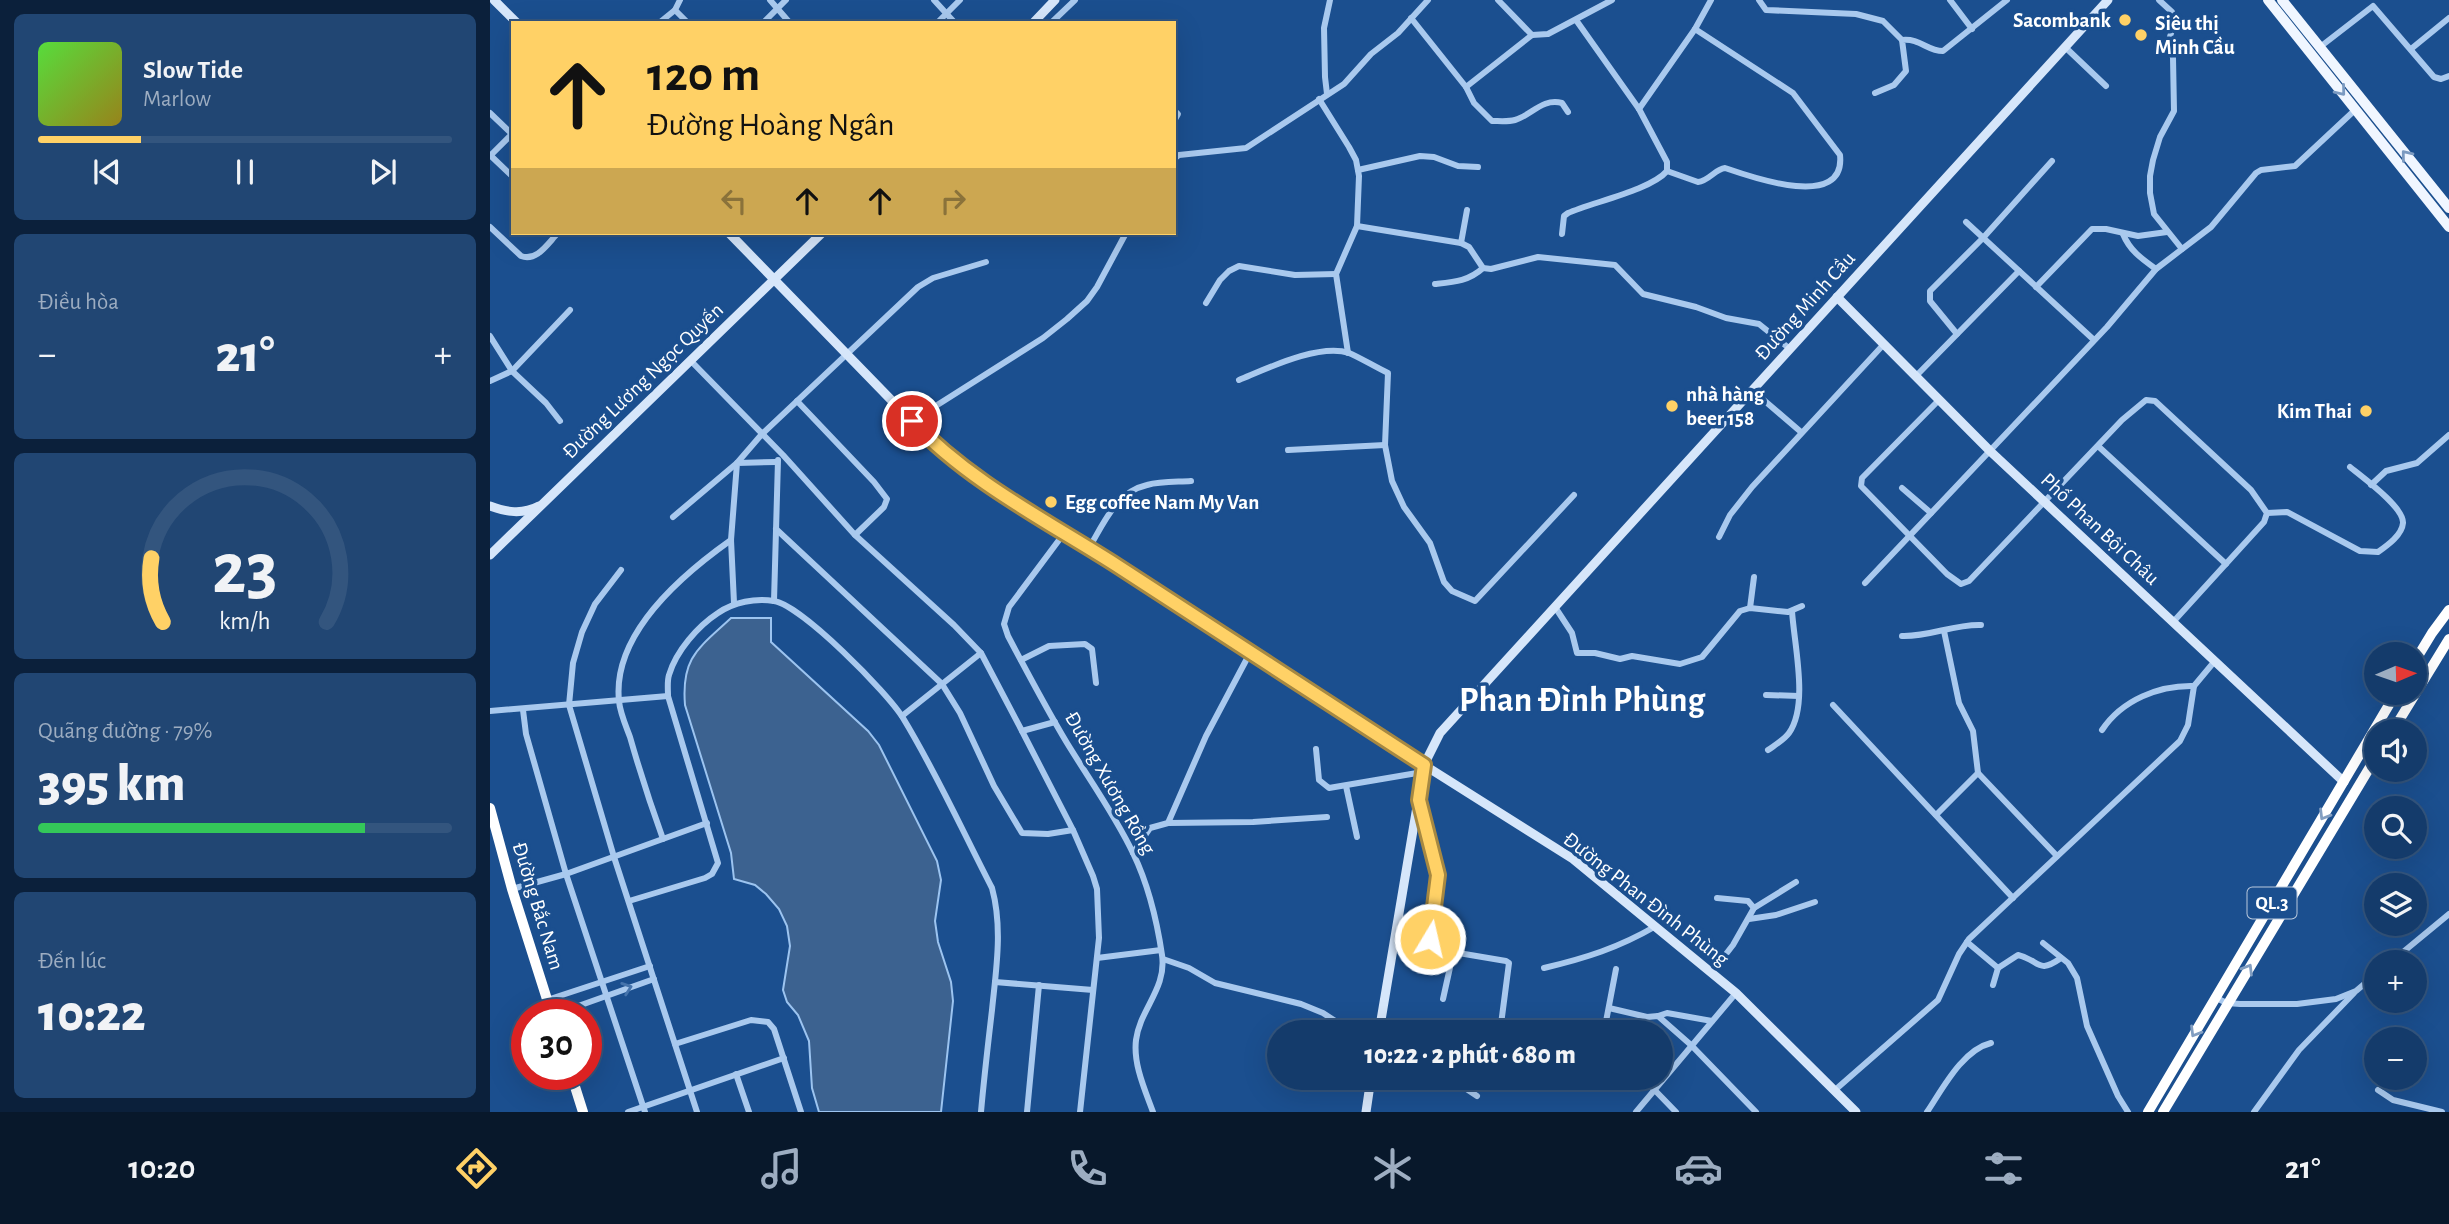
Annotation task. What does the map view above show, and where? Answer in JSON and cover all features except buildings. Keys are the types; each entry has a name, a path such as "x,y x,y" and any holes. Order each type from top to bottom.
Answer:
{"highway":[{"path":"2426,642 2449,610"},
{"path":"2400,719 2449,639"},
{"name":"QL.3","path":"2148,1112 2389,705"},
{"name":"QL.3","path":"2163,1112 2364,777"},
{"name":"Đường Bắc Nam","path":"490,807 512,889 547,999"},
{"path":"576,1090 583,1112"}],"main road":[{"path":"2268,0 2449,227"},
{"path":"2282,0 2447,206 2436,211"},
{"path":"2316,60 2323,50"}],"street":[{"path":"495,0 515,21"},
{"path":"661,21 675,10 680,0"},
{"path":"770,0 788,21"},
{"path":"765,21 786,0"},
{"path":"934,0 953,21"},
{"path":"939,21 960,0"},
{"path":"1037,21 1055,0"},
{"path":"1053,21 1075,0"},
{"path":"1327,94 1324,28 1330,0"},
{"path":"1176,154 1246,148 1344,84 1371,54 1398,33 1428,0"},
{"path":"1499,0 1532,35"},
{"path":"1466,87 1532,35 1548,34 1612,0"},
{"path":"1639,109 1695,29 1711,0"},
{"path":"1759,0 1766,10 1856,14 1883,21 1902,40 1906,71 1894,85 1875,93"},
{"path":"1950,0 1972,29"},
{"path":"1902,40 1914,39 1932,50 1943,51 2007,0"},
{"path":"2093,0 2101,8"},
{"name":"Đường Minh Cầu","path":"1381,1020 1423,769 1440,733 2108,0"},
{"path":"2159,0 2172,12 2175,20 2169,40 2173,58 2174,111 2160,136 2150,176 2154,214 2182,249"},
{"path":"2323,50 2373,6 2434,77 2441,79 2449,76"},
{"path":"675,10 686,21"},
{"path":"1411,18 1466,87 1474,103 1492,121 1516,120 1543,104 1555,101 1562,103 1568,112"},
{"path":"2411,49 2449,18"},
{"path":"1562,234 1564,216 1568,213 1651,185 1667,171 1667,162 1639,109 1576,20"},
{"path":"1667,171 1698,183 1725,168 1795,187 1814,187 1826,184 1834,177 1841,163 1840,155 1793,93 1695,29"},
{"path":"2065,47 2106,86"},
{"path":"1319,99 1349,147 1358,170 1357,226 1336,274 1348,353"},
{"path":"1865,583 2094,340 2156,269 2211,228 2256,173 2295,166 2356,109"},
{"path":"490,113 511,133"},
{"path":"511,135 490,155 511,175"},
{"path":"1358,170 1420,156 1434,157 1458,166 1478,167"},
{"path":"1957,334 1930,301 1928,294 2052,161"},
{"path":"1461,243 1467,210"},
{"path":"1966,222 2094,340"},
{"path":"1357,226 1461,243 1469,247 1483,268"},
{"path":"490,227 527,259 537,256 556,235"},
{"path":"2036,287 2092,229 2106,229 2138,236 2167,232"},
{"path":"2123,234 2135,253 2156,269"},
{"name":"Đường Phan Đình Phùng","path":"732,235 934,444 996,489 1251,651 1423,769 1573,859 1736,993 1856,1112"},
{"name":"Đường Lương Ngọc Quyến","path":"490,555 820,235"},
{"path":"912,421 1043,338 1075,312 1097,288 1125,235"},
{"path":"1435,284 1462,281 1483,268 1491,269 1538,257 1615,265 1643,294 1696,307 1726,318 1763,325 1790,349"},
{"path":"673,517 737,463 762,434 918,287 933,278 986,262"},
{"path":"1206,303 1220,280 1239,266 1295,275 1336,274"},
{"path":"1916,376 2019,271"},
{"name":"Phố Phan Bội Châu","path":"1837,298 1990,450 2344,782"},
{"path":"490,381 512,371 570,310"},
{"path":"490,336 512,371 545,402 560,421"},
{"path":"1719,537 1730,515 1745,496 1884,344"},
{"path":"1239,380 1284,361 1316,353 1348,353 1388,373 1385,445 1392,481 1404,507 1430,543 1444,582 1452,591 1475,601 1574,495"},
{"path":"690,360 783,455 855,536 954,625 981,653 1022,731 1073,830 1097,889 1099,938 1080,1112"},
{"path":"1752,390 1801,432"},
{"path":"1939,400 1861,480 1862,489 1956,582 1964,584 1969,581 2044,501 2146,400 2155,401 2251,490 2267,513"},
{"path":"797,401 887,499 884,507 855,536"},
{"path":"2371,485 2386,471 2417,463 2449,435"},
{"path":"1288,450 1385,445"},
{"path":"2098,446 2226,564"},
{"path":"737,463 776,462 783,455"},
{"path":"774,601 776,462"},
{"path":"734,603 731,540 737,463"},
{"path":"2267,513 2287,512 2360,551 2378,552 2388,545 2403,525 2402,517 2395,506 2350,467"},
{"path":"1089,548 1115,505 1125,495 1148,484 1191,481"},
{"path":"1902,488 1931,513"},
{"path":"490,506 519,512 533,509 546,501"},
{"path":"2174,621 2258,529 2267,513"},
{"path":"776,529 942,684 960,713 994,786 1019,829 1029,835 1073,830"},
{"name":"Đường Xương Rồng","path":"1065,532 1009,607 1004,624 1055,722 1133,853 1149,893 1163,959 1161,983 1144,1016 1136,1042 1137,1060 1153,1112"},
{"path":"663,839 646,793 619,701 621,676 631,641 649,613 707,557 731,540"},
{"path":"621,570 595,604 582,632 573,663 569,705 696,1112"},
{"path":"1750,608 1754,577"},
{"path":"629,901 705,878 712,874 718,863 668,696 668,676 677,656 706,624 734,603 774,601 786,606 837,646 902,716 992,888 998,909 995,982 981,1112"},
{"path":"1555,607 1572,633 1577,653 1595,653 1620,659 1632,656 1680,664 1702,657 1736,614 1750,608 1792,611 1802,606"},
{"path":"1768,750 1789,733 1794,724 1800,696 1792,611"},
{"path":"1902,636 1921,636 1970,624 1981,625"},
{"path":"1944,631 1959,703 1973,731 1978,773 2057,856"},
{"path":"1021,660 1042,648 1060,644 1085,644 1092,649 1096,683"},
{"path":"1168,823 1206,736 1251,651"},
{"path":"902,716 981,653"},
{"path":"1835,1090 1938,1000 1966,942 2180,741 2188,725 2194,686 2214,662"},
{"path":"2102,730 2114,713 2149,694 2166,687 2194,686"},
{"path":"1766,695 1800,696"},
{"path":"490,711 668,696"},
{"path":"1833,705 2013,898"},
{"path":"523,710 526,734 566,874 644,1109"},
{"path":"1022,731 1055,722"},
{"path":"1316,749 1319,780 1329,788 1423,769"},
{"path":"1936,815 1978,773"},
{"path":"1346,786 1357,836"},
{"path":"1419,800 1438,875 1429,948"},
{"path":"1133,853 1150,828 1168,823 1253,822 1327,817"},
{"path":"512,889 566,874 707,823"},
{"path":"1712,972 1733,945 1754,908 1796,883"},
{"path":"1717,898 1748,901 1754,908"},
{"path":"1749,919 1776,915 1815,902"},
{"path":"2406,950 2449,914"},
{"path":"1544,968 1603,953 1656,926"},
{"path":"1395,942 1509,963 1502,1020"},
{"path":"1966,942 1998,968"},
{"path":"2043,943 2071,967 2077,978 2087,1026 2118,1096 2128,1112"},
{"path":"1097,958 1161,950"},
{"path":"1443,999 1453,954"},
{"path":"1993,985 1998,968 2018,955 2044,967 2061,958"},
{"path":"1163,959 1178,963 1215,983 1290,1000 1334,1020"},
{"path":"550,999 650,966"},
{"path":"1606,1020 1616,969"},
{"path":"595,999 654,979"},
{"path":"995,982 1093,990"},
{"path":"2255,1112 2300,1050 2364,984"},
{"path":"1027,1112 1039,985"},
{"path":"2216,998 2227,1003 2319,1002 2356,991"},
{"path":"1673,1068 1736,993"},
{"path":"1609,1008 1647,1017 1667,1013 1712,1021"},
{"path":"1658,1016 1691,1045 1756,1112"},
{"path":"675,1044 751,1020 768,1021 774,1029 801,1112"},
{"path":"1927,1112 1949,1076 1979,1048 1991,1044"},
{"path":"628,1112 644,1109 689,1090 783,1058"},
{"path":"736,1074 749,1112"},
{"path":"1366,1112 1369,1090"},
{"path":"1468,1090 1477,1096"},
{"path":"1636,1112 1656,1090 1676,1112"},
{"path":"2378,1090 2393,1100 2442,1112"}],"water":[{"path":"731,618 771,618 771,642 868,731 879,745 937,861 941,880 935,921 938,942 951,982 953,1001 941,1112 819,1112 812,1088 809,1041 783,990 790,946 787,926 779,909 766,894 755,885 734,879 731,853 685,705 689,664 701,646"}],"place":[{"name":"Sacombank","path":"2125,20"},
{"name":"Siêu thị Minh Cầu","path":"2141,35"},
{"name":"nhà hàng beer 158","path":"1672,406"},
{"name":"Kim Thai","path":"2366,411"},
{"name":"Egg coffee Nam My Van","path":"1051,502"}],"district":[{"name":"Phan Đình Phùng","path":"1582,700"}],"route":[{"path":"912,421 934,444 996,489 1424,765 1419,800 1438,875 1430,939"}]}
